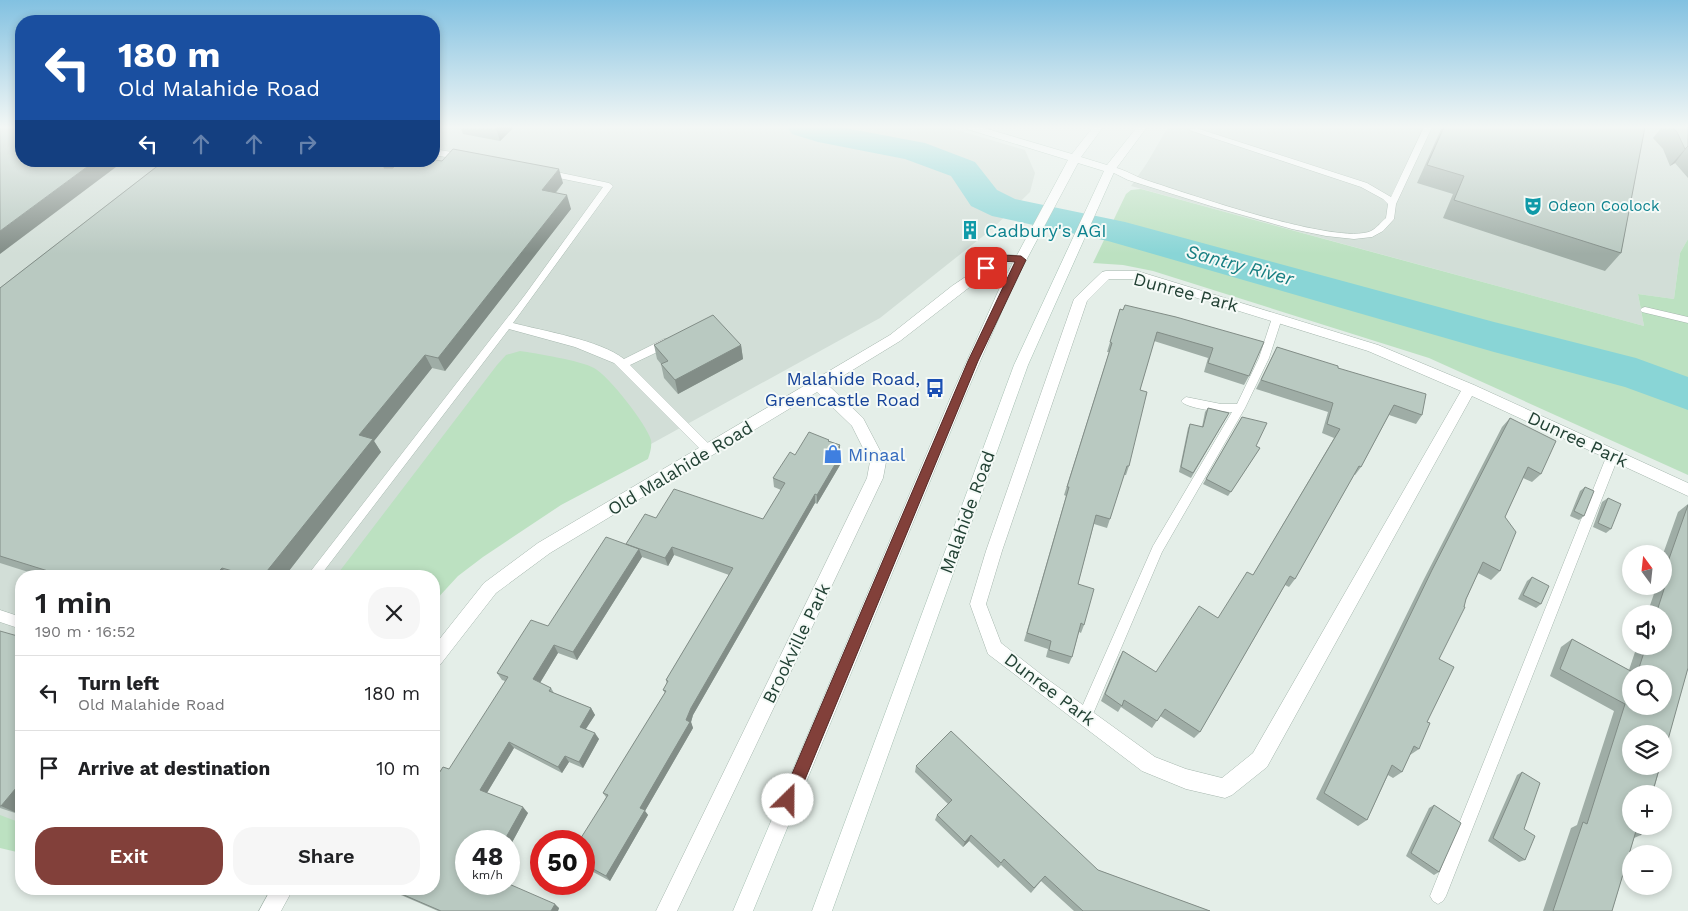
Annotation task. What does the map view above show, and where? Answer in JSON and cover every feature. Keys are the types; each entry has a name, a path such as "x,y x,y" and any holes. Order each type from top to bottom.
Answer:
{"street":[{"path":"743,911 970,370 1021,260 1068,170"},
{"name":"Malahide Road","path":"822,911 1017,375 1110,170"},
{"name":"Old Malahide Road","path":"440,651 490,588 544,548 895,338 956,289 1000,258 1021,260"},
{"name":"Dunree Park","path":"1469,389 1260,760 1225,788 1186,779 1150,764 1041,685 994,648 978,604 994,550 1081,299 1106,275 1137,275 1373,348 1469,389 1688,490"},
{"name":"Brookville Park","path":"666,911 875,478 878,462 858,422 819,385"},
{"path":"269,911 279,895"}],"lane":[{"path":"318,570 506,325 609,186 533,170"},
{"path":"1111,170 1131,178 1226,207 1325,234 1354,237 1372,234 1390,219 1392,204 1408,170"},
{"path":"1316,170 1364,185 1386,197 1392,204"},
{"path":"1645,310 1688,320"},
{"path":"1085,716 1157,550 1240,408 1264,358 1277,318"},
{"path":"506,325 608,354 623,364 709,451"},
{"path":"623,364 675,338"},
{"path":"1186,401 1221,408 1240,408"},
{"path":"1438,896 1613,455"},
{"path":"0,616 15,621"}],"shaded area":[{"path":"0,170 1033,170 1035,173 1030,192 992,229 880,318 553,498 440,572 440,570 15,570 15,843 0,837"},
{"path":"1142,170 1688,170 1688,239 1680,253 1674,299 1638,294 1644,326 1131,186"}],"green space":[{"path":"1141,189 1644,326 1638,294 1674,299 1680,253 1688,239 1688,475 1429,358 1153,271 1123,265 1093,263 1126,194 1131,190"},
{"path":"520,351 558,358 588,365 601,373 627,401 648,433 651,440 651,450 648,459 561,505 483,557 458,576 440,596 440,570 341,570 497,365 506,355"},
{"path":"0,815 15,821 15,852 0,848"}],"building":[{"path":"0,170 83,170 0,231"},
{"path":"153,170 559,170 542,190 567,195 438,358 425,355 359,435 373,439 268,570 229,570 222,568 220,570 45,570 0,556 0,288"},
{"path":"1442,170 1637,170 1621,253 1454,200 1464,176"},
{"path":"1125,305 1176,317 1264,342 1249,376 1208,363 1213,348 1157,332 1140,390 1147,392 1129,466 1127,466 1110,519 1096,515 1078,584 1094,589 1084,625 1081,623 1072,657 1049,650 1051,641 1027,633 1069,487 1067,487 1112,343 1110,342 1120,309 1123,310"},
{"path":"713,315 741,345 675,380 661,364 668,361 654,345"},
{"path":"1277,347 1338,366 1338,368 1426,394 1422,415 1394,405 1361,467 1359,466 1295,579 1290,576 1200,732 1165,709 1157,721 1124,700 1122,706 1105,694 1123,651 1156,672 1199,606 1218,618 1247,572 1253,575 1340,429 1327,424 1333,403 1261,380"},
{"path":"1208,408 1229,413 1193,473 1181,467 1190,424 1203,427"},
{"path":"1242,417 1267,423 1256,446 1260,448 1231,492 1206,479"},
{"path":"1510,418 1556,441 1541,474 1528,467 1505,517 1516,532 1500,571 1483,562 1466,599 1465,607 1439,659 1454,667 1427,722 1430,723 1419,749 1414,746 1402,772 1392,765 1367,820 1324,793 1432,570"},
{"path":"809,432 840,445 834,454 840,456 817,495 815,494 691,708 686,720 690,722 640,808 645,810 606,876 595,870 595,830 586,830 608,795 603,793 666,691 663,690 668,681 666,680 733,568 672,547 665,558 626,544 645,514 656,518 674,489 763,519 785,483 773,478 790,452 795,455"},
{"path":"1585,487 1594,491 1584,516 1574,511"},
{"path":"1608,498 1621,504 1611,529 1598,523"},
{"path":"1688,505 1688,668 1672,725 1622,725 1622,775 1657,775 1655,785 1622,785 1622,835 1635,835 1632,845 1622,845 1622,878 1612,911 1553,911 1583,822 1587,824 1622,713 1622,715 1672,715 1672,665 1640,665 1643,655 1672,655 1672,605 1659,605 1662,595 1672,595 1672,550"},
{"path":"606,537 639,549 573,652 554,645 533,679 551,688 549,691 591,708 580,727 595,733 579,762 565,756 558,767 509,742 480,790 523,807 510,830 455,830 455,895 520,895 520,889 530,893 530,895 555,904 551,911 441,911 404,895 440,895 440,772 443,767 449,769 508,677 497,673 531,620 548,626"},
{"path":"1532,577 1549,586 1541,604 1523,595"},
{"path":"0,631 15,635 15,789 0,806"},
{"path":"1572,639 1622,666 1622,702 1560,669"},
{"path":"951,731 1098,870 1210,911 1083,911 1045,876 1034,888 1004,859 1001,863 971,835 965,842 937,815 952,800 916,766"},
{"path":"1522,772 1540,783 1524,829 1535,836 1525,860 1493,838"},
{"path":"1434,805 1461,823 1439,872 1411,853"}],"waterway":[{"name":"Santry River","path":"963,170 984,198 1005,208 1112,230 1494,337 1636,374 1688,394"}],"place":[{"name":"Odeon Coolock","path":"1533,206"},
{"name":"Cadbury's AGI","path":"970,230"},
{"name":"Malahide Road, Greencastle Road","path":"935,388"},
{"name":"Minaal","path":"833,454"}],"route":[{"path":"788,800 973,361 1007,285 1021,260 1000,258 986,268"}]}
